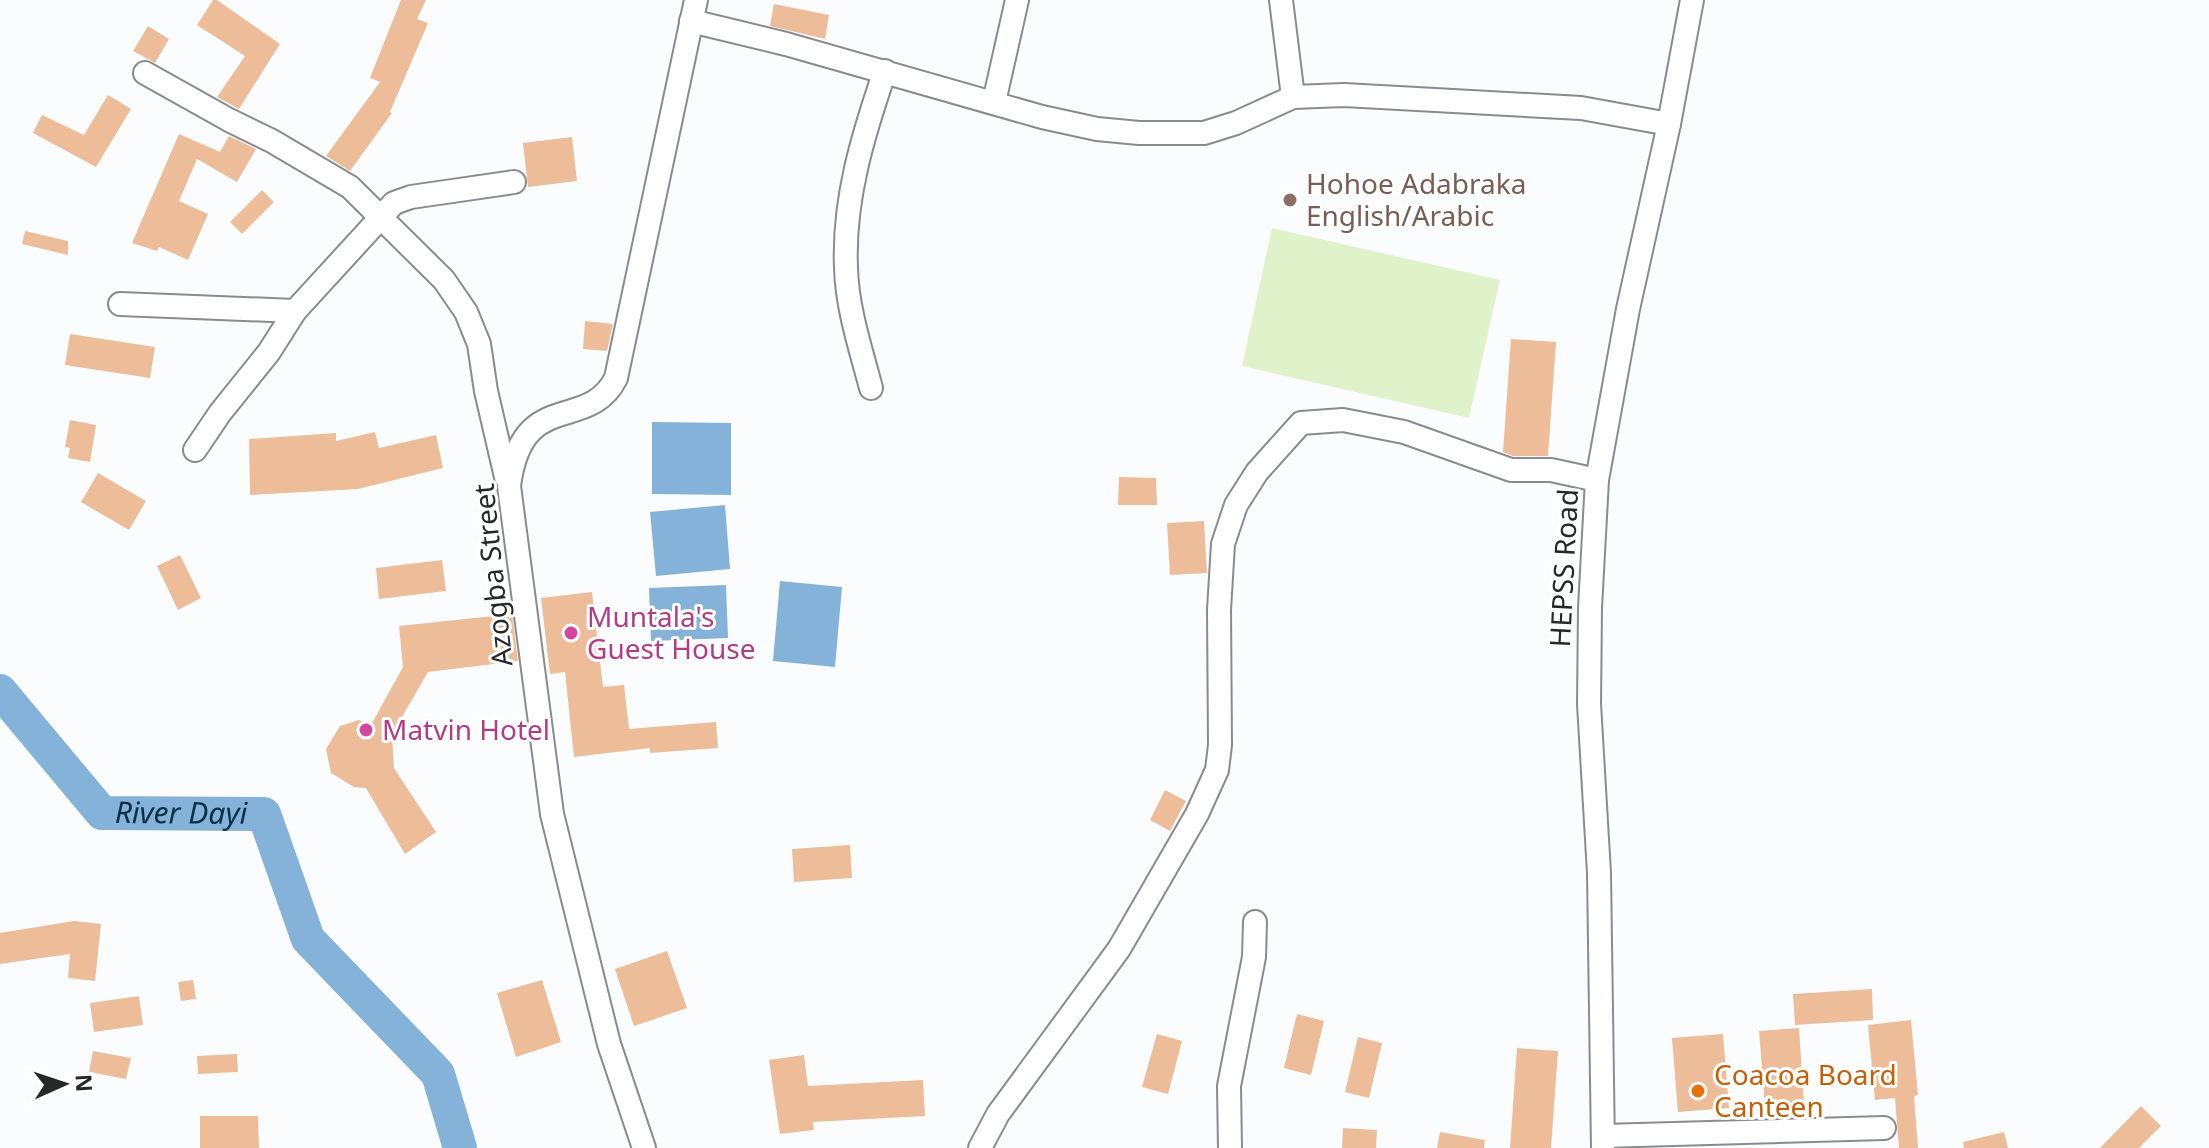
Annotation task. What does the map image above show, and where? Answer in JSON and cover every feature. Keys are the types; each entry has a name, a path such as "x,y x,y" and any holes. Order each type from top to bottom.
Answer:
{"street":[{"path":"994,102 1017,0"},
{"path":"1281,0 1293,97"},
{"name":"HEPSS Road","path":"1603,1142 1599,873 1589,704 1590,608 1597,480 1628,309 1669,124 1692,0"},
{"path":"693,10 885,71 1042,117 1097,129 1165,134 1204,133 1236,123 1293,97 1408,97 1555,106 1669,124"},
{"name":"Azogba Street","path":"644,1148 609,1044 552,814 509,486 512,459 526,434 546,418 593,403 608,393 616,378 693,10"},
{"path":"871,388 854,321 846,269 849,210 860,142 885,71"},
{"path":"145,73 312,163 350,187 444,280 466,312 479,344 486,391 509,486"},
{"path":"195,450 269,352 295,311 394,203 403,198 514,182"},
{"path":"120,304 295,311"},
{"path":"980,1148 998,1114 1119,949 1197,814 1217,770 1223,544 1236,505 1280,444 1301,423 1343,420 1404,432 1511,470 1551,470 1597,480"},
{"path":"1230,1148 1229,1086 1254,957 1255,922"},
{"path":"1603,1142 1884,1128"}],"green space":[{"path":"1272,228 1500,280 1469,418 1242,366"}],"water":[{"path":"652,422 731,423 731,495 652,494"},
{"path":"725,505 730,569 656,576 650,512"},
{"path":"780,581 842,587 835,667 773,661"},
{"path":"726,585 728,638 651,641 649,588"}],"building":[{"path":"213,0 280,44 239,109 217,97 245,56 197,25"},
{"path":"401,0 426,0 417,19 428,23 392,113 350,171 326,156 380,82 370,78"},
{"path":"774,4 829,15 825,39 770,26"},
{"path":"148,26 169,39 155,63 133,51"},
{"path":"108,95 131,109 96,167 33,133 42,115 84,135"},
{"path":"179,134 220,152 229,136 256,149 237,182 197,159 179,201 208,214 188,260 159,247 157,251 132,243"},
{"path":"572,137 577,181 528,187 523,143"},
{"path":"262,190 274,202 242,234 230,222"},
{"path":"25,231 68,241 68,255 22,244"},
{"path":"585,321 613,324 607,351 583,349"},
{"path":"70,334 155,347 150,378 65,365"},
{"path":"1511,339 1556,342 1548,456 1513,456 1503,452"},
{"path":"70,420 96,425 90,462 68,458 70,448 65,447"},
{"path":"375,432 379,448 436,435 443,468 358,489 250,495 249,439 336,433 336,441"},
{"path":"98,473 146,501 129,530 81,502"},
{"path":"1119,477 1156,478 1157,505 1118,505"},
{"path":"1204,521 1207,573 1170,575 1167,523"},
{"path":"180,555 201,598 178,610 157,566"},
{"path":"442,560 446,591 379,599 376,568"},
{"path":"592,592 603,687 624,685 629,729 716,722 718,748 650,753 650,748 574,757 565,672 550,674 541,598"},
{"name":"Matvin Hotel","path":"512,614 518,661 428,672 392,734 394,768 436,832 405,854 366,788 354,787 331,773 326,749 340,726 359,720 371,725 403,667 399,626"},
{"path":"1165,790 1186,801 1170,831 1150,820"},
{"path":"850,845 852,878 794,882 792,849"},
{"path":"74,921 101,924 95,981 68,978 70,954 0,964 0,933"},
{"path":"667,951 687,1008 634,1026 615,969"},
{"path":"193,980 196,999 181,1001 178,982"},
{"path":"542,980 561,1042 516,1057 497,993"},
{"path":"1872,989 1873,1020 1795,1025 1793,994"},
{"path":"139,996 143,1025 94,1032 90,1003"},
{"path":"1297,1014 1324,1021 1311,1075 1284,1068"},
{"path":"1911,1020 1918,1095 1914,1096 1918,1148 1899,1148 1895,1098 1875,1100 1868,1025"},
{"path":"1799,1028 1804,1103 1765,1106 1759,1031"},
{"path":"1157,1034 1182,1041 1168,1094 1142,1087"},
{"path":"1723,1034 1729,1108 1678,1112 1672,1038"},
{"path":"1358,1037 1382,1043 1369,1098 1345,1092"},
{"path":"1517,1048 1558,1051 1551,1148 1510,1148"},
{"path":"93,1051 131,1058 126,1079 89,1072"},
{"path":"237,1054 238,1072 198,1074 197,1056"},
{"path":"804,1055 808,1086 923,1080 925,1116 813,1122 814,1130 780,1134 769,1060"},
{"path":"2141,1106 2161,1126 2139,1148 2100,1148"},
{"path":"200,1116 258,1116 259,1148 200,1148"},
{"path":"1343,1128 1377,1130 1376,1148 1342,1148"},
{"path":"1440,1132 1485,1140 1484,1148 1437,1148"},
{"path":"2004,1132 2008,1148 1964,1148 1963,1142"}],"waterway":[{"name":"River Dayi","path":"0,691 102,813 264,814 308,939 438,1074 460,1148"}],"place":[{"name":"Hohoe Adabraka English/Arabic","path":"1290,200"},
{"name":"Muntala's Guest House","path":"571,633"},
{"name":"Matvin Hotel","path":"366,730"},
{"name":"Coacoa Board Canteen","path":"1698,1091"}]}
